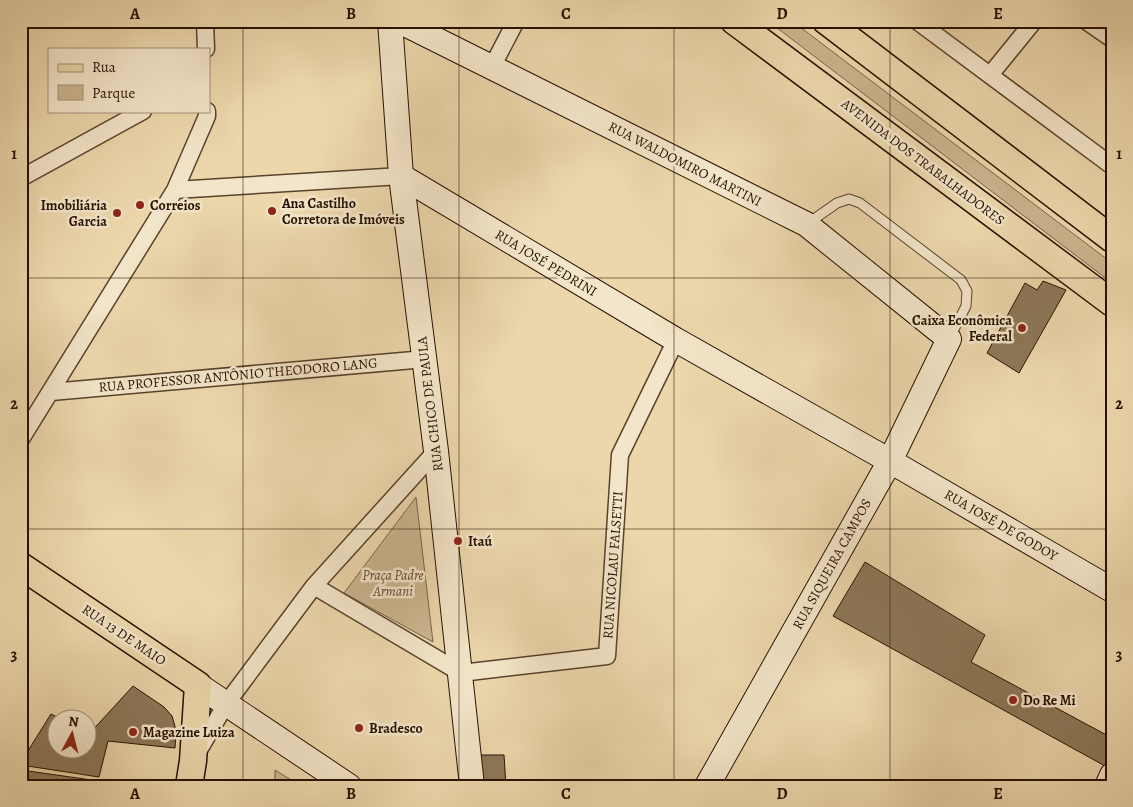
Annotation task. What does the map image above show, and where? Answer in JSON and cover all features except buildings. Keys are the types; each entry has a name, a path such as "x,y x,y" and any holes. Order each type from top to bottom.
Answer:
{"main road":[{"name":"RUA CHICO DE PAULA","path":"390,21 401,176 436,451 472,786"},
{"name":"RUA WALDOMIRO MARTINI","path":"399,21 806,224 949,339"},
{"name":"AVENIDA DOS TRABALHADORES","path":"734,21 1112,303"},
{"path":"826,21 1112,239"},
{"name":"RUA JOSÉ PEDRINI","path":"401,176 676,340 890,461"},
{"name":"RUA SIQUEIRA CAMPOS","path":"707,786 890,461 949,339"},
{"name":"RUA JOSÉ DE GODOY","path":"890,461 1112,590"},
{"name":"RUA 13 DE MAIO","path":"21,566 349,786"},
{"path":"191,774 198,685"},
{"path":"1107,786 1112,775"}],"street":[{"path":"206,21 206,48"},
{"path":"492,68 516,21"},
{"path":"917,21 1112,166"},
{"path":"990,75 1034,21"},
{"path":"1086,21 1112,39"},
{"path":"21,178 141,112"},
{"path":"21,439 175,190 203,113"},
{"path":"175,190 401,176"},
{"name":"RUA NICOLAU FALSETTI","path":"461,673 607,656 620,455 676,340"},
{"name":"RUA PROFESSOR ANTÔNIO THEODORO LANG","path":"51,392 425,359"},
{"path":"191,774 226,704 314,586 436,451"},
{"path":"314,586 461,673"}],"lane":[{"path":"806,224 837,203 849,199 860,203 961,280 967,291 966,306 949,339"}],"green space":[{"path":"768,21 792,21 1112,263 1112,283"},
{"name":"Praça Padre Armani","path":"416,497 433,642 344,593"},
{"path":"275,770 301,786 275,786"}],"place":[{"name":"Correios","path":"140,205"},
{"name":"Ana Castilho Corretora de Imóveis","path":"272,211"},
{"name":"Imobiliária Garcia","path":"117,213"},
{"name":"Caixa Econômica Federal","path":"1022,328"},
{"name":"Itaú","path":"458,541"},
{"name":"Do Re Mi","path":"1013,700"},
{"name":"Bradesco","path":"359,728"},
{"name":"Magazine Luiza","path":"133,732"}]}
